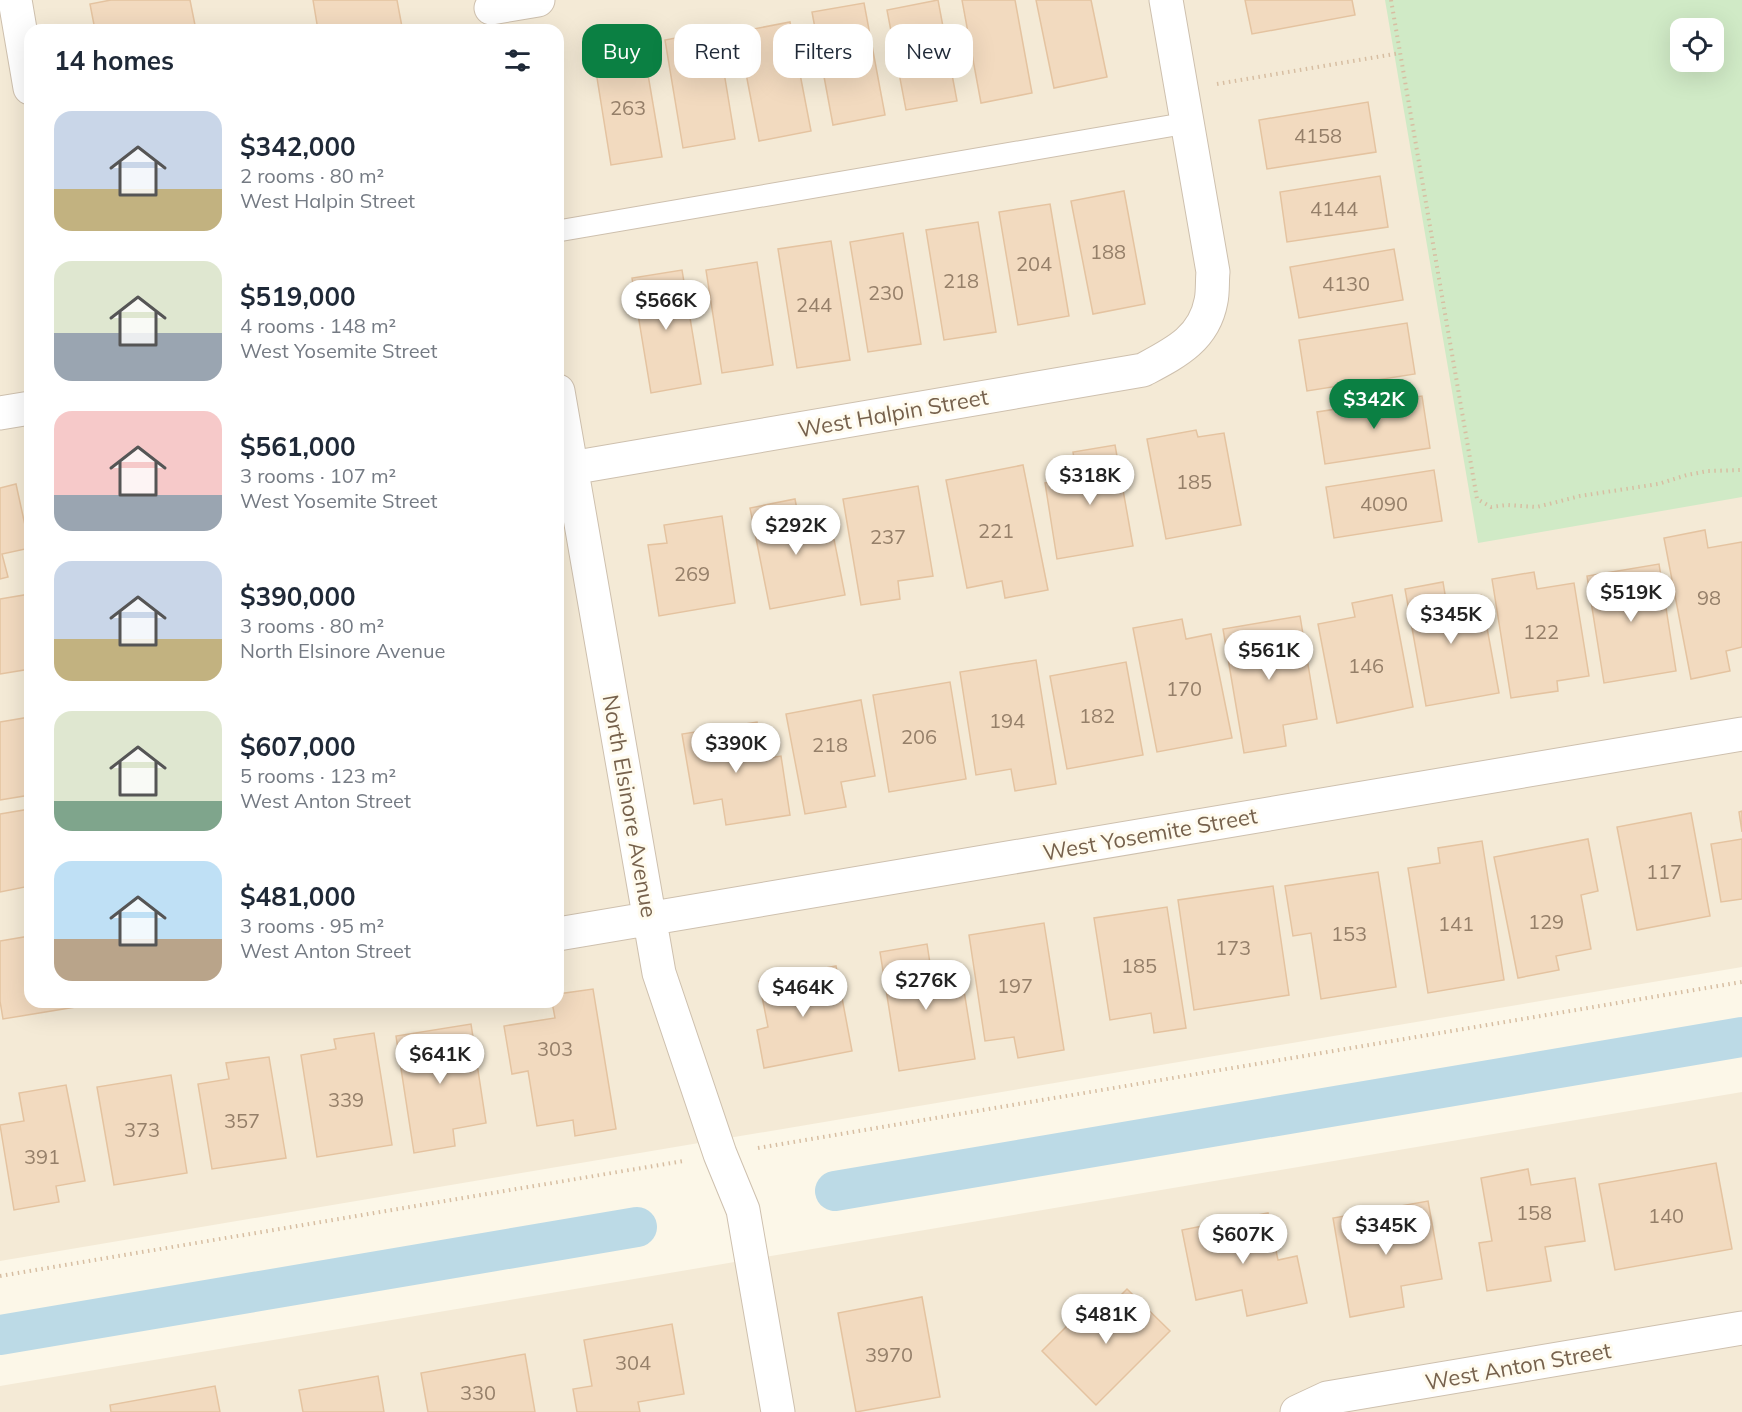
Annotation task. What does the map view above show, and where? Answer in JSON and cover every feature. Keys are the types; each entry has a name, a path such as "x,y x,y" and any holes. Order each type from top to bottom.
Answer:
{"street":[{"path":"15,0 24,53"},
{"path":"492,13 538,0"},
{"path":"1166,0 1187,123"},
{"name":"West Halpin Street","path":"571,468 1143,370 1179,351 1202,328 1211,301 1213,272 1187,123"},
{"path":"0,413 24,409"},
{"name":"North Elsinore Avenue","path":"564,427 659,973 720,1154 743,1210 778,1412"},
{"name":"West Yosemite Street","path":"564,933 1742,734"},
{"name":"West Anton Street","path":"1297,1412 1327,1398 1742,1328"}],"lane":[{"path":"564,230 1187,123"}],"path":[{"path":"1391,0 1477,499 1491,507 1508,505 1537,507 1580,496 1658,484 1708,471 1742,470"},
{"path":"1181,90 1400,53"},
{"path":"0,1276 1742,981"}],"shaded area":[{"path":"0,0 1742,0 1742,967 0,1261"},
{"path":"1742,1092 1742,1412 0,1412 0,1386"}],"green space":[{"path":"1385,0 1742,0 1742,497 1478,543"}],"building":[{"path":"111,0 190,0 195,24 94,24 90,4"},
{"path":"313,0 397,0 401,24 317,24"},
{"path":"938,0 943,24 890,24 887,10"},
{"path":"962,0 1015,0 1032,93 981,103 973,60 973,24 966,24"},
{"path":"1036,0 1091,0 1107,77 1054,88"},
{"path":"1245,0 1352,0 1355,15 1252,34"},
{"path":"864,3 868,24 814,24 812,12"},
{"path":"773,25 773,78 801,78 811,131 759,141 747,78 761,78 761,28"},
{"path":"674,38 674,78 725,78 735,139 683,148 665,40"},
{"path":"873,51 885,115 833,125 824,78 873,78"},
{"path":"597,78 649,78 662,157 611,165"},
{"path":"900,78 953,78 957,101 906,110"},
{"path":"1368,102 1376,152 1267,169 1259,120"},
{"path":"1380,176 1388,227 1287,242 1280,192"},
{"path":"1124,191 1145,304 1093,314 1071,201"},
{"path":"1050,204 1069,316 1018,325 999,212"},
{"path":"978,222 996,332 944,340 926,230"},
{"path":"903,233 921,344 868,352 850,242"},
{"path":"831,241 850,360 797,368 778,249"},
{"path":"1394,249 1403,300 1299,318 1290,267"},
{"path":"757,262 773,365 722,373 706,270"},
{"path":"682,270 701,384 651,393 632,278"},
{"path":"1407,323 1415,374 1307,391 1299,340"},
{"path":"1422,396 1430,448 1325,464 1317,412"},
{"path":"1196,430 1198,437 1224,433 1241,525 1166,539 1147,439"},
{"path":"1115,445 1133,546 1057,559 1045,483 1077,478 1073,452"},
{"path":"1023,465 1048,590 1005,598 1002,581 967,588 946,480"},
{"path":"1434,470 1442,521 1334,538 1326,487"},
{"path":"16,484 24,521 24,549 2,554 8,577 0,579 0,488"},
{"path":"918,486 933,576 898,581 900,599 861,605 843,499"},
{"path":"795,499 800,525 830,519 845,595 770,609 750,508"},
{"path":"722,516 735,603 659,616 648,545 667,543 664,525"},
{"path":"1705,530 1708,548 1742,542 1742,647 1726,651 1730,671 1691,679 1664,538"},
{"path":"1659,564 1676,671 1604,683 1587,576"},
{"path":"1534,572 1537,589 1574,583 1589,676 1557,681 1558,691 1511,698 1492,579"},
{"path":"1443,582 1446,600 1481,595 1499,693 1426,706 1405,589"},
{"path":"24,595 24,670 0,674 0,599"},
{"path":"1392,595 1413,707 1337,723 1318,624 1355,617 1352,603"},
{"path":"1300,616 1317,719 1283,725 1286,746 1244,753 1223,629"},
{"path":"1182,619 1186,639 1211,634 1232,738 1157,752 1133,628"},
{"path":"1036,660 1056,784 1015,791 1011,769 976,775 960,672"},
{"path":"1126,662 1143,755 1067,769 1050,676"},
{"path":"950,682 966,779 889,792 873,695"},
{"path":"861,700 875,776 841,782 846,807 805,814 786,714"},
{"path":"24,718 24,796 0,800 0,722"},
{"path":"757,722 763,759 781,756 790,815 726,825 722,799 694,804 682,734"},
{"path":"24,810 24,887 0,892 0,814"},
{"path":"1742,811 1742,832 1739,812"},
{"path":"1691,813 1710,916 1637,930 1617,827"},
{"path":"1588,839 1598,891 1581,895 1591,949 1556,956 1559,970 1518,978 1494,857"},
{"path":"1742,839 1742,899 1721,902 1711,844"},
{"path":"1482,841 1504,980 1428,993 1408,868 1440,863 1438,848"},
{"path":"1378,872 1396,987 1321,999 1311,933 1293,936 1285,886"},
{"path":"1273,886 1289,995 1194,1010 1178,900"},
{"path":"1167,907 1186,1028 1154,1033 1151,1013 1110,1020 1094,918"},
{"path":"1044,923 1064,1050 1018,1058 1014,1037 985,1041 969,935"},
{"path":"24,937 24,1008 70,1008 3,1019 0,1001 0,941"},
{"path":"927,944 932,976 961,972 975,1059 899,1071 880,952"},
{"path":"836,966 852,1051 764,1068 757,1030 768,1027 759,981"},
{"path":"593,989 616,1129 575,1136 573,1120 537,1126 528,1071 512,1074 504,1026 555,1018 553,1008 564,1008 564,993"},
{"path":"471,1024 486,1123 453,1129 455,1146 414,1153 396,1036"},
{"path":"374,1033 392,1145 317,1157 301,1055 336,1049 334,1039"},
{"path":"269,1057 286,1158 212,1169 198,1084 229,1079 226,1063"},
{"path":"171,1075 187,1173 114,1185 97,1087"},
{"path":"66,1085 85,1181 56,1186 59,1202 14,1210 0,1125 24,1121 19,1093"},
{"path":"1716,1163 1732,1249 1615,1270 1599,1184"},
{"path":"1528,1169 1531,1185 1575,1178 1585,1241 1545,1247 1551,1281 1487,1291 1479,1243 1492,1241 1481,1178"},
{"path":"1428,1201 1442,1279 1401,1286 1404,1307 1350,1317 1333,1218"},
{"path":"1268,1213 1278,1260 1297,1256 1307,1303 1247,1316 1242,1290 1196,1300 1182,1230"},
{"path":"1127,1289 1170,1331 1096,1405 1042,1351 1090,1303 1102,1314"},
{"path":"922,1297 940,1397 856,1412 838,1313"},
{"path":"672,1324 684,1394 638,1402 640,1412 577,1412 573,1389 592,1386 584,1340"},
{"path":"525,1354 535,1412 428,1412 421,1373"},
{"path":"378,1376 384,1412 303,1412 299,1390"},
{"path":"215,1386 220,1412 111,1412 110,1405"}],"waterway":[{"path":"835,1191 1742,1037"},
{"path":"0,1335 637,1227"}]}
